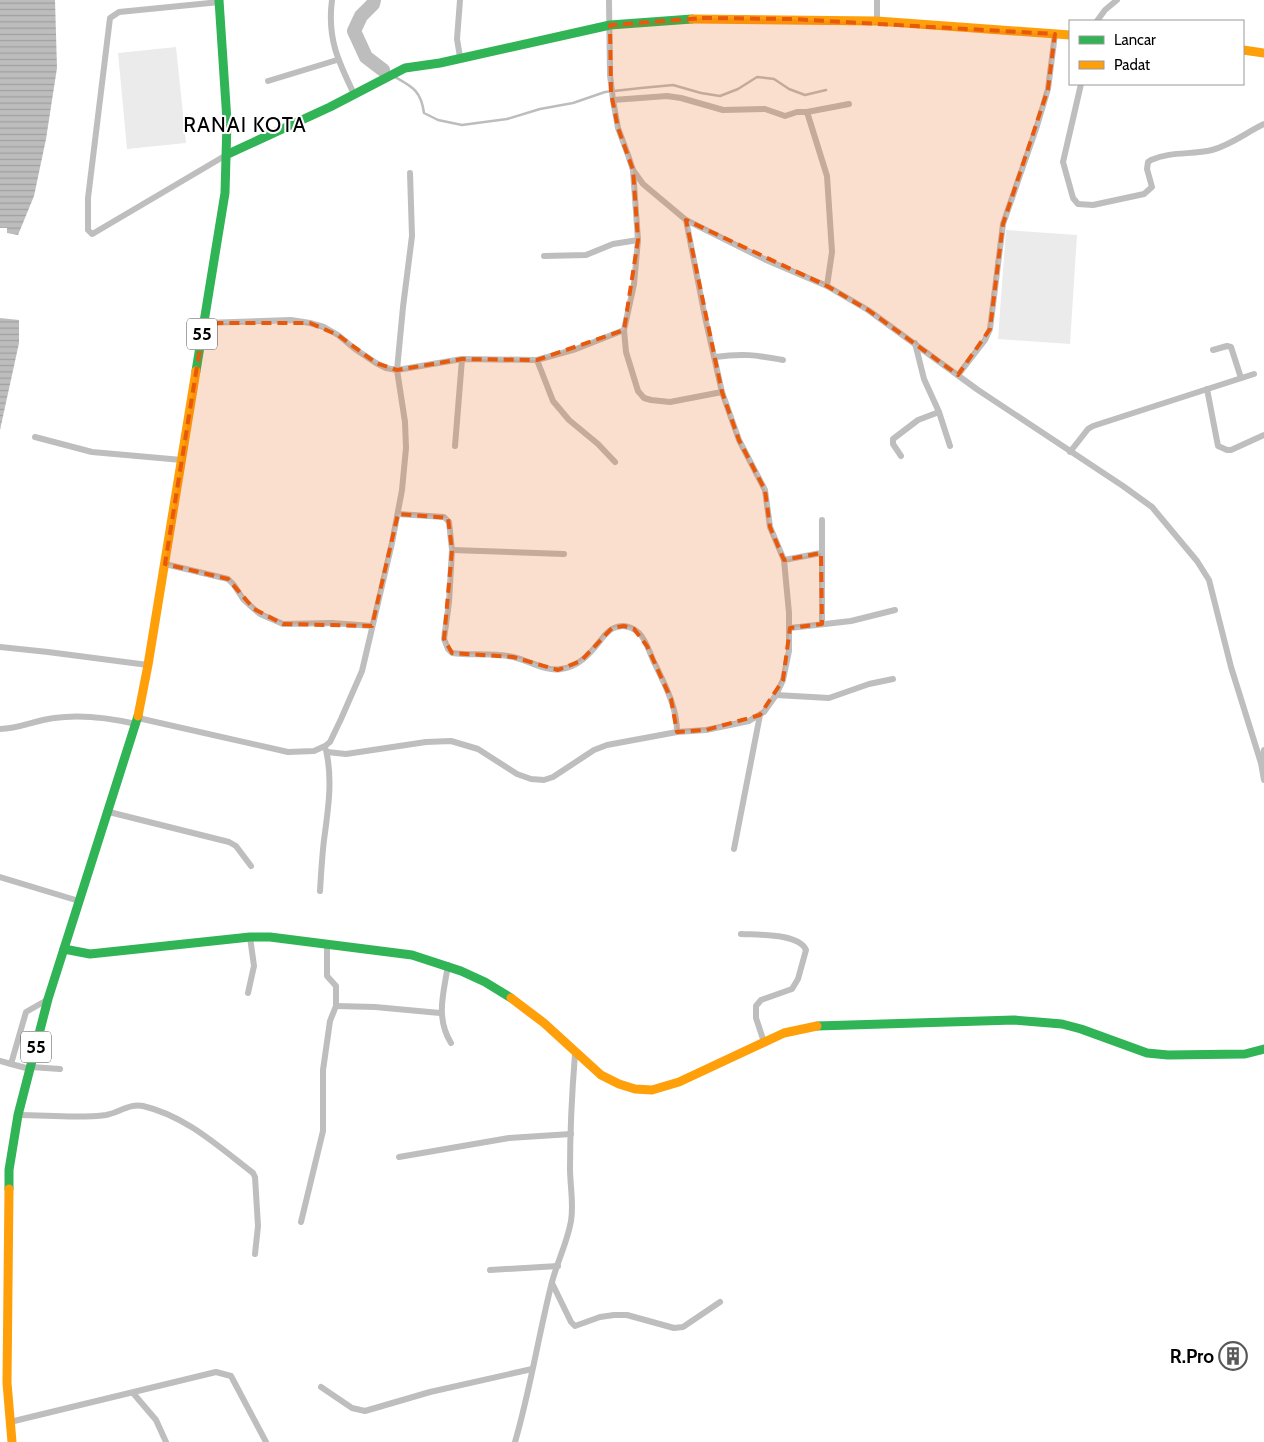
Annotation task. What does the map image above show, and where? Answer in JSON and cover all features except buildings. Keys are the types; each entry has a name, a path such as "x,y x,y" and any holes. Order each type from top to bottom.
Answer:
{"main road":[{"name":"55","path":"12,1442 4,1320 4,1232 9,1170 18,1115 48,999 137,721 148,665 225,193 228,154 219,1"},
{"path":"228,154 277,133 404,68 440,63 610,25 702,18 792,18 877,21 1069,34"},
{"path":"1244,50 1264,54"},
{"path":"64,949 90,954 250,937 285,938 412,955 448,965 508,996 601,1075 619,1084 636,1089 652,1090 679,1082 764,1042 791,1031 810,1026 1014,1020 1062,1024 1147,1053 1168,1055 1245,1054 1264,1049"}],"street":[{"path":"332,0 331,24 337,60 354,94"},
{"path":"460,0 457,39 460,57"},
{"path":"609,0 612,96 618,128 634,170 643,184 686,220 766,260 827,286 868,310 958,375 1152,507 1181,541 1209,580 1231,667 1261,764 1264,780"},
{"path":"876,0 877,21"},
{"path":"1098,20 1105,10 1117,0"},
{"path":"219,1 119,12 110,18 88,198 88,230 92,234 94,233 228,154"},
{"path":"958,375 985,340 990,329 1002,224 1048,89 1056,34"},
{"path":"268,81 337,60"},
{"path":"1081,85 1063,162 1071,193 1078,204 1093,205 1144,194 1152,187 1147,169 1148,162 1151,160 1174,153 1211,150 1223,146 1264,124"},
{"path":"612,96 667,96 723,110 765,109 785,116 798,112 849,104"},
{"path":"807,112 827,176 832,252 827,286"},
{"path":"634,170 638,240 634,284 624,330 626,352 638,392 644,398 650,400 670,402 722,392"},
{"path":"320,890 324,839 329,810 330,784 326,749 362,671 402,490 406,448 405,422 398,370 403,307 412,236 410,173"},
{"path":"0,729 19,727 53,718 106,717 137,721 288,752 326,749 346,754 426,742 451,741 478,749 517,774 530,779 544,780 553,778 600,747 677,732 706,730 749,721 760,715 776,694 787,667 790,628 784,560 770,527 766,490 739,440 722,392 686,220"},
{"path":"544,256 586,256 613,244 638,240"},
{"path":"204,323 291,320 310,323 324,327 338,335 376,363 386,368 398,370 462,359 537,360 576,349 624,330"},
{"path":"915,343 924,379 939,412 950,446"},
{"path":"1213,350 1227,346 1232,347 1241,378"},
{"path":"715,357 751,354 783,360"},
{"path":"455,446 462,359"},
{"path":"537,360 553,401 569,420 598,444 615,462"},
{"path":"1070,452 1088,429 1093,426 1254,374"},
{"path":"1206,389 1218,446 1227,450 1236,448 1264,435"},
{"path":"901,456 894,446 893,439 918,420 939,412"},
{"path":"35,437 92,452 182,460"},
{"path":"398,514 444,517 450,526 452,550 449,602 444,639 448,649 459,654 490,653 513,657 558,670 574,666 581,661 612,628 624,626 634,629 647,646 671,699 676,717 677,732"},
{"path":"822,520 822,624"},
{"path":"452,550 564,554"},
{"path":"784,560 821,553"},
{"path":"165,564 228,579 243,599 254,609 283,624 332,623 372,626"},
{"path":"790,628 851,621 895,610"},
{"path":"0,647 148,665"},
{"path":"776,694 829,698 869,684 893,679"},
{"path":"734,849 760,715"},
{"path":"1261,764 1264,750"},
{"path":"109,812 229,842 236,846 251,866"},
{"path":"0,878 78,902"},
{"path":"741,934 785,937 800,942 806,950 798,979 792,989 761,1000 756,1006 756,1018 764,1042"},
{"path":"248,993 254,966 250,937"},
{"path":"301,1222 323,1131 323,1070 330,1021 336,1006 336,986 327,976 327,945"},
{"path":"448,965 440,1013 451,1043"},
{"path":"11,1064 26,1012 48,999"},
{"path":"336,1006 376,1007 440,1013"},
{"path":"515,1442 524,1410 552,1283 566,1245 572,1214 570,1168 575,1054"},
{"path":"0,1061 31,1068 60,1069"},
{"path":"18,1115 107,1114 129,1107 142,1106 189,1125 253,1173 255,1177 258,1226 255,1254"},
{"path":"398,1156 510,1138 572,1134"},
{"path":"490,1270 558,1266"},
{"path":"552,1283 571,1322 575,1326 600,1317 627,1315 674,1328 683,1327 720,1302"},
{"path":"321,1387 352,1408 365,1411 430,1392 532,1368"},
{"path":"10,1422 216,1372 227,1374 233,1380 266,1442"},
{"path":"133,1393 156,1420 166,1442"}],"highlighted area":[{"path":"702,18 792,19 1055,34 1048,89 1003,224 990,329 958,375 868,310 827,286 686,220 722,392 739,440 765,490 770,527 784,560 821,553 822,624 790,628 783,680 760,715 706,730 677,732 671,699 647,646 634,629 624,626 612,628 581,661 558,670 513,657 452,653 444,639 452,550 448,518 398,514 372,626 283,624 254,609 228,579 165,564 204,323 310,323 338,335 376,363 397,370 462,359 537,360 624,330 638,240 633,170 618,128 611,93 610,25"}],"shaded area":[{"path":"0,0 55,0 57,68 46,139 34,196 18,235 7,233 7,228 0,228"},
{"path":"176,47 186,143 127,149 118,53"},
{"path":"1006,230 1077,235 1070,344 998,339"},
{"path":"0,318 19,320 19,343 0,430"}],"waterway":[{"path":"374,0 373,4 361,16 354,31 366,57 383,70"},
{"path":"395,77 415,90 421,100 424,113 438,120 462,125 507,119 540,109 573,103 605,92 641,88 673,85 720,96 738,89 757,77 774,79 789,89 805,95 826,90"}],"traffic: fast":[{"path":"196,371 225,193 227,121 219,0"},
{"path":"228,154 330,107 405,68 440,63 610,25 692,19"},
{"path":"9,1189 9,1170 18,1115 48,999 138,716"},
{"path":"64,949 90,954 250,937 270,937 412,955 461,971 485,982 511,998"},
{"path":"817,1026 1014,1020 1062,1024 1147,1053 1168,1055 1245,1054 1264,1049"}],"traffic: slow":[{"path":"692,19 877,21 1069,35"},
{"path":"1244,50 1264,53"},
{"path":"138,716 196,371"},
{"path":"511,998 544,1023 601,1075 635,1089 652,1090 679,1082 784,1033 817,1026"},
{"path":"9,1189 7,1383 12,1442"}],"place":[{"name":"R.Pro","path":"1233,1356"}],"district":[{"name":"RANAI KOTA","path":"245,125"}]}
